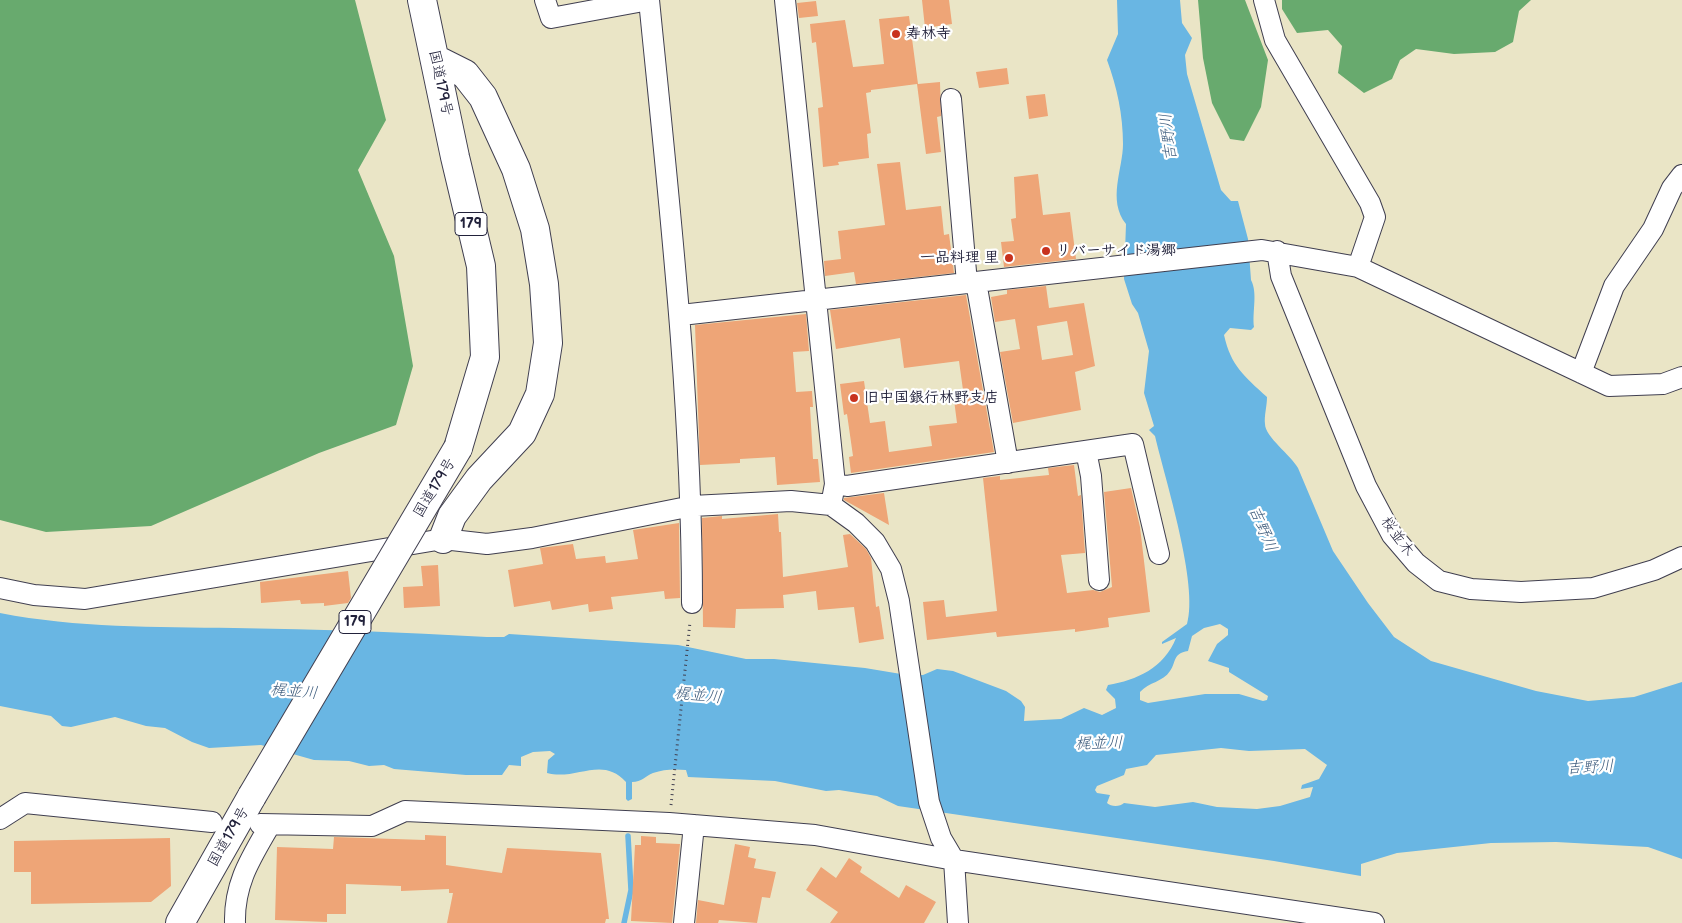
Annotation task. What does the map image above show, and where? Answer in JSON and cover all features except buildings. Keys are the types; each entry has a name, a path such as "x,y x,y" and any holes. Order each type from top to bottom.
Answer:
{"highway":[{"name":"国道179号","path":"180,923 252,796 458,448 484,357 481,266 455,157 422,0"},
{"path":"435,59 465,74 483,97 516,170 535,229 544,284 548,343 540,394 522,433 479,480 452,516 444,539"}],"street":[{"path":"544,0 551,18 649,0 681,315 692,506 692,603"},
{"path":"785,0 835,484 831,505"},
{"path":"1264,0 1275,40 1370,203 1374,217 1358,266"},
{"path":"951,100 972,283 1008,463"},
{"path":"1581,373 1614,286 1653,229 1672,188 1682,175"},
{"path":"681,315 1086,269 1270,251 1358,266 1609,386 1663,384 1682,377"},
{"name":"桜並木","path":"1270,251 1366,486 1392,535 1416,563 1439,581 1471,590 1521,592 1593,588 1654,570 1682,557"},
{"path":"835,484 847,486 1132,444 1159,554"},
{"path":"1086,451 1091,476 1099,580"},
{"path":"0,588 34,595 85,598 444,539 487,544 532,538 692,506 791,500 831,505 856,523 875,542 890,569 899,601 929,802 941,838 954,860 958,923"},
{"path":"0,819 25,803 212,822"},
{"path":"235,923 239,885 265,825 372,826 405,811 694,825 815,835 954,860 1374,923"},
{"path":"684,923 694,825"}],"path":[{"path":"670,810 689,638"}],"green space":[{"path":"0,0 355,0 386,120 358,170 394,256 413,366 396,425 319,453 151,526 46,532 0,520"},
{"path":"1198,0 1245,0 1268,60 1261,107 1244,141 1230,139 1212,103 1203,58"},
{"path":"1282,0 1531,0 1519,11 1513,42 1495,52 1454,54 1416,49 1400,60 1392,79 1364,93 1338,73 1342,46 1328,30 1297,33 1282,9"}],"water":[{"path":"1117,0 1180,0 1182,23 1192,38 1185,55 1187,74 1221,190 1231,201 1238,201 1248,239 1251,280 1254,291 1254,327 1251,330 1230,328 1224,335 1227,346 1230,355 1240,370 1267,397 1266,429 1298,468 1333,551 1368,603 1394,637 1431,661 1536,691 1588,701 1634,697 1682,682 1682,859 1648,847 1556,842 1491,843 1397,853 1361,864 1361,876 1274,861 898,806 877,796 839,790 826,791 775,781 688,777 686,770 661,771 632,782 632,799 628,801 626,799 626,782 617,774 608,770 588,770 558,775 547,773 548,760 555,754 550,751 533,752 521,757 521,766 509,765 502,775 466,775 394,769 384,765 369,766 349,761 314,760 261,745 209,748 192,742 165,728 146,726 115,717 71,727 62,726 51,716 0,706 0,613 58,622 116,626 266,628 487,637 504,637 509,634 678,645 746,659 774,659 865,668 901,674 923,675 937,669 953,671 1006,691 1021,701 1025,707 1024,721 1061,719 1084,708 1102,715 1116,708 1115,699 1106,690 1108,685 1139,676 1157,665 1171,648 1176,638 1162,644 1162,642 1187,624 1189,606 1185,559 1173,504 1155,436 1149,430 1154,426 1144,393 1149,351 1138,313 1132,304 1124,279 1126,224 1120,215 1117,195 1123,144 1122,122 1114,80 1107,60 1118,34","holes":["1220,624 1228,629 1228,635 1217,644 1208,661 1229,668 1229,672 1268,696 1267,700 1263,701 1239,694 1205,694 1148,703 1140,700 1140,692 1167,675 1177,656 1188,651 1192,636 1204,628","1221,748 1249,751 1305,749 1327,765 1319,779 1302,785 1301,789 1313,787 1310,797 1280,806 1257,809 1217,807 1193,802 1155,807 1124,803 1113,806 1107,803 1110,795 1097,793 1095,790 1097,786 1124,775 1126,769 1147,765 1156,755"]}],"waterway":[{"path":"624,923 631,890 628,836"}],"place":[{"name":"寿林寺","path":"896,34"},
{"name":"リバーサイド湯郷","path":"1046,251"},
{"name":"一品料理 里","path":"1009,258"},
{"name":"旧中国銀行林野支店","path":"854,398"}],"water label":[{"name":"吉野川","path":"1169,137"},
{"name":"吉野川","path":"1262,529"},
{"name":"梶並川","path":"294,692"},
{"name":"梶並川","path":"698,696"},
{"name":"梶並川","path":"1099,744"},
{"name":"吉野川","path":"1590,768"}]}
